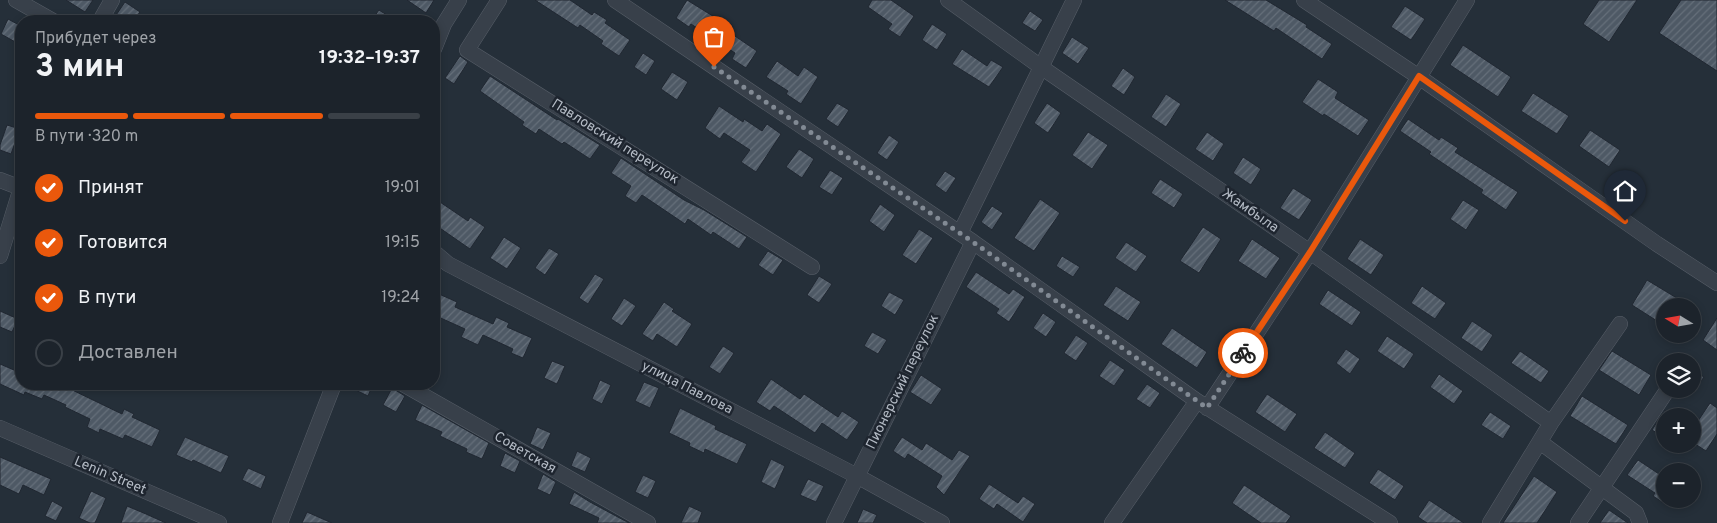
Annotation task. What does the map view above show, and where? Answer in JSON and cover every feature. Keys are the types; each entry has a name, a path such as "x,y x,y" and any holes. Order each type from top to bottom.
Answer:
{"street":[{"path":"16,0 42,15"},
{"path":"103,15 112,0"},
{"path":"440,34 459,0"},
{"name":"Павловский переулок","path":"498,0 467,50 812,267"},
{"path":"615,0 960,233 1202,404 1390,523"},
{"name":"Жамбыла","path":"948,0 1041,67 1310,252 1552,423"},
{"path":"960,233 1074,0"},
{"path":"1304,0 1419,76 1657,244 1717,283"},
{"path":"1112,523 1202,404 1310,252 1467,0"},
{"path":"0,180 15,186"},
{"path":"0,256 15,207"},
{"name":"Пионерский переулок","path":"834,523 973,242"},
{"name":"улица Павлова","path":"440,257 448,264 857,476 942,523"},
{"path":"1490,523 1552,423 1620,324"},
{"path":"280,523 332,390"},
{"name":"Советская","path":"414,390 648,523"},
{"path":"1578,523 1662,398"},
{"name":"Lenin Street","path":"0,428 219,523"},
{"path":"1540,442 1636,513 1640,523"}],"building":[{"path":"66,0 93,0 85,12"},
{"path":"407,0 434,0 426,13"},
{"path":"535,0 570,0 592,15 594,12 607,20 605,23 630,40 619,56 601,44 603,41 580,25 578,28"},
{"path":"687,0 733,26 729,32 757,51 746,68 732,59 735,53 691,24 689,27 676,18"},
{"path":"872,0 891,0 914,16 900,37 888,29 892,24 868,7"},
{"path":"1225,0 1266,0 1307,25 1306,27 1332,44 1322,59 1276,28 1274,31"},
{"path":"1599,0 1637,0 1609,42 1583,24"},
{"path":"1681,0 1717,0 1717,71 1659,33"},
{"path":"125,2 140,12 138,15 116,15"},
{"path":"1405,6 1425,19 1411,40 1391,27"},
{"path":"379,10 387,15 375,15"},
{"path":"1030,11 1043,20 1035,31 1022,23"},
{"path":"8,19 15,23 15,42 1,34"},
{"path":"932,24 947,34 937,50 922,40"},
{"path":"1072,37 1089,48 1078,64 1062,53"},
{"path":"1463,45 1511,77 1498,97 1450,65"},
{"path":"962,49 987,66 991,60 1003,67 989,87 952,64"},
{"path":"643,53 655,61 646,75 634,67"},
{"path":"460,56 468,62 454,84 445,78"},
{"path":"777,61 798,76 804,67 818,77 801,104 786,94 788,91 766,77"},
{"path":"1123,68 1135,77 1124,95 1111,86"},
{"path":"672,72 688,82 677,100 661,89"},
{"path":"490,76 557,120 600,145 590,159 539,129 536,134 522,125 524,122 480,91"},
{"path":"1318,79 1338,92 1335,98 1369,120 1358,136 1302,102"},
{"path":"1533,93 1569,116 1557,134 1521,111"},
{"path":"1166,94 1181,104 1166,127 1151,117"},
{"path":"837,103 849,110 838,127 826,119"},
{"path":"1047,103 1061,113 1048,133 1034,123"},
{"path":"719,106 743,122 744,119 762,131 767,124 781,134 756,172 741,162 750,150 724,133 720,139 705,128"},
{"path":"1408,119 1439,140 1441,137 1458,148 1455,152 1518,192 1506,210 1481,193 1483,190 1429,154 1431,152 1400,131"},
{"path":"7,125 15,127 15,143 11,154 0,150"},
{"path":"1590,130 1620,150 1609,167 1579,146"},
{"path":"1088,132 1108,145 1092,169 1072,155"},
{"path":"1207,132 1224,144 1213,161 1195,149"},
{"path":"889,135 899,142 887,160 877,153"},
{"path":"799,149 814,159 802,178 786,167"},
{"path":"1243,157 1261,169 1251,185 1233,173"},
{"path":"621,158 684,200 704,210 747,237 739,249 713,232 711,235 688,219 685,224 642,195 636,203 625,196 631,186 611,173"},
{"path":"830,170 843,178 832,195 819,187"},
{"path":"945,171 956,178 946,193 935,185"},
{"path":"1160,179 1183,194 1174,208 1151,193"},
{"path":"1293,188 1312,200 1299,220 1280,208"},
{"path":"1040,199 1060,213 1034,251 1014,238"},
{"path":"1463,200 1479,210 1466,230 1450,219"},
{"path":"440,202 468,221 470,217 485,227 470,249 440,228"},
{"path":"880,204 895,215 884,232 869,221"},
{"path":"992,206 1003,213 992,230 981,222"},
{"path":"1203,227 1221,239 1199,273 1180,261"},
{"path":"919,229 933,238 916,264 902,255"},
{"path":"504,237 521,248 507,269 490,258"},
{"path":"1252,239 1280,258 1266,279 1238,261"},
{"path":"1360,239 1384,255 1371,275 1347,259"},
{"path":"1126,242 1147,256 1136,272 1115,258"},
{"path":"549,248 559,254 545,275 535,268"},
{"path":"768,251 783,260 773,275 758,265"},
{"path":"1062,256 1080,267 1073,277 1056,266"},
{"path":"976,272 1009,294 1013,289 1025,297 1009,322 996,313 999,309 966,287"},
{"path":"595,274 604,279 588,304 579,298"},
{"path":"819,276 832,284 819,303 807,295"},
{"path":"1647,280 1677,298 1656,298 1656,320 1632,305"},
{"path":"1116,286 1141,302 1128,321 1103,305"},
{"path":"1422,286 1446,303 1435,319 1411,303"},
{"path":"1328,290 1361,312 1352,326 1319,304"},
{"path":"889,292 904,300 895,315 881,306"},
{"path":"440,294 457,302 455,307 493,324 496,317 509,323 507,327 532,338 523,358 511,353 513,349 483,335 478,345 461,337 465,329 440,318"},
{"path":"624,298 636,306 622,326 611,319"},
{"path":"664,302 674,309 672,311 692,324 677,347 657,334 653,341 642,334"},
{"path":"0,311 15,318 15,326 12,332 0,327"},
{"path":"1043,313 1056,322 1046,337 1033,328"},
{"path":"1717,318 1717,350 1703,340"},
{"path":"1472,321 1493,335 1482,352 1461,338"},
{"path":"1172,328 1207,352 1197,368 1161,344"},
{"path":"872,332 887,340 878,354 864,346"},
{"path":"1076,335 1088,343 1076,361 1064,353"},
{"path":"1387,336 1414,354 1404,369 1377,351"},
{"path":"723,346 734,353 720,374 709,367"},
{"path":"1346,349 1360,359 1350,374 1336,363"},
{"path":"1520,351 1549,371 1541,383 1511,363"},
{"path":"1612,351 1651,375 1639,395 1599,370"},
{"path":"1110,360 1125,370 1114,386 1099,376"},
{"path":"552,361 565,366 557,384 544,378"},
{"path":"0,364 15,370 15,390 72,390 122,414 124,409 134,414 132,417 160,430 152,447 125,435 123,439 100,429 99,433 87,427 90,419 65,407 66,405 44,395 42,399 25,392 24,395 0,384"},
{"path":"1439,374 1463,391 1454,404 1430,387"},
{"path":"921,375 942,389 931,405 910,392"},
{"path":"771,379 800,399 804,394 838,417 842,411 859,422 847,440 822,423 815,433 774,406 770,411 756,402"},
{"path":"600,380 611,385 602,404 592,399"},
{"path":"644,382 659,388 650,408 635,401"},
{"path":"1147,384 1160,393 1150,408 1136,399"},
{"path":"356,390 370,390 368,396"},
{"path":"391,390 395,390 405,396 396,412 383,405"},
{"path":"1267,394 1297,414 1285,432 1255,412"},
{"path":"1582,396 1628,425 1616,444 1570,416"},
{"path":"1710,403 1717,408 1717,434 1706,451 1701,448 1701,416"},
{"path":"422,405 489,443 482,459 466,452 467,449 440,436 442,432 415,420"},
{"path":"680,408 716,426 715,429 747,444 737,464 705,449 704,453 689,446 690,443 669,433"},
{"path":"1490,412 1511,426 1503,439 1481,425"},
{"path":"1656,424 1656,432 1652,430"},
{"path":"537,427 551,433 543,450 530,444"},
{"path":"1325,432 1355,453 1345,468 1314,448"},
{"path":"185,437 229,456 221,473 193,460 192,462 176,455"},
{"path":"902,437 922,450 926,443 952,460 959,450 970,456 944,495 936,487 942,476 908,454 905,459 893,451"},
{"path":"577,451 591,458 585,472 571,466"},
{"path":"505,453 520,461 515,473 500,466"},
{"path":"0,457 51,479 44,495 23,485 19,494 0,485"},
{"path":"771,459 785,466 775,489 761,482"},
{"path":"1638,460 1656,472 1656,498 1653,496 1655,493 1627,475"},
{"path":"248,468 266,476 261,489 242,480"},
{"path":"1378,469 1404,486 1395,500 1369,483"},
{"path":"543,474 556,482 550,495 537,489"},
{"path":"643,475 656,481 648,498 635,492"},
{"path":"1534,476 1557,492 1537,523 1503,523"},
{"path":"808,479 824,486 816,502 800,495"},
{"path":"989,484 1018,503 1023,496 1035,504 1023,522 997,504 994,509 979,499"},
{"path":"1244,485 1291,516 1286,523 1261,523 1232,503"},
{"path":"91,491 106,498 95,523 79,518"},
{"path":"574,492 629,523 597,523 599,518 569,504"},
{"path":"1429,500 1464,523 1427,523 1418,517"},
{"path":"52,501 63,507 56,521 45,516"},
{"path":"127,506 146,514 166,523 121,523"},
{"path":"689,506 702,512 698,523 681,523"},
{"path":"863,509 877,515 873,523 857,523"},
{"path":"1609,510 1628,523 1600,523"},
{"path":"307,512 332,523 302,523"}],"way so far":[{"path":"714,67 973,242 1207,408 1243,353"}],"route":[{"path":"1243,353 1310,252 1419,76 1625,221"}]}
